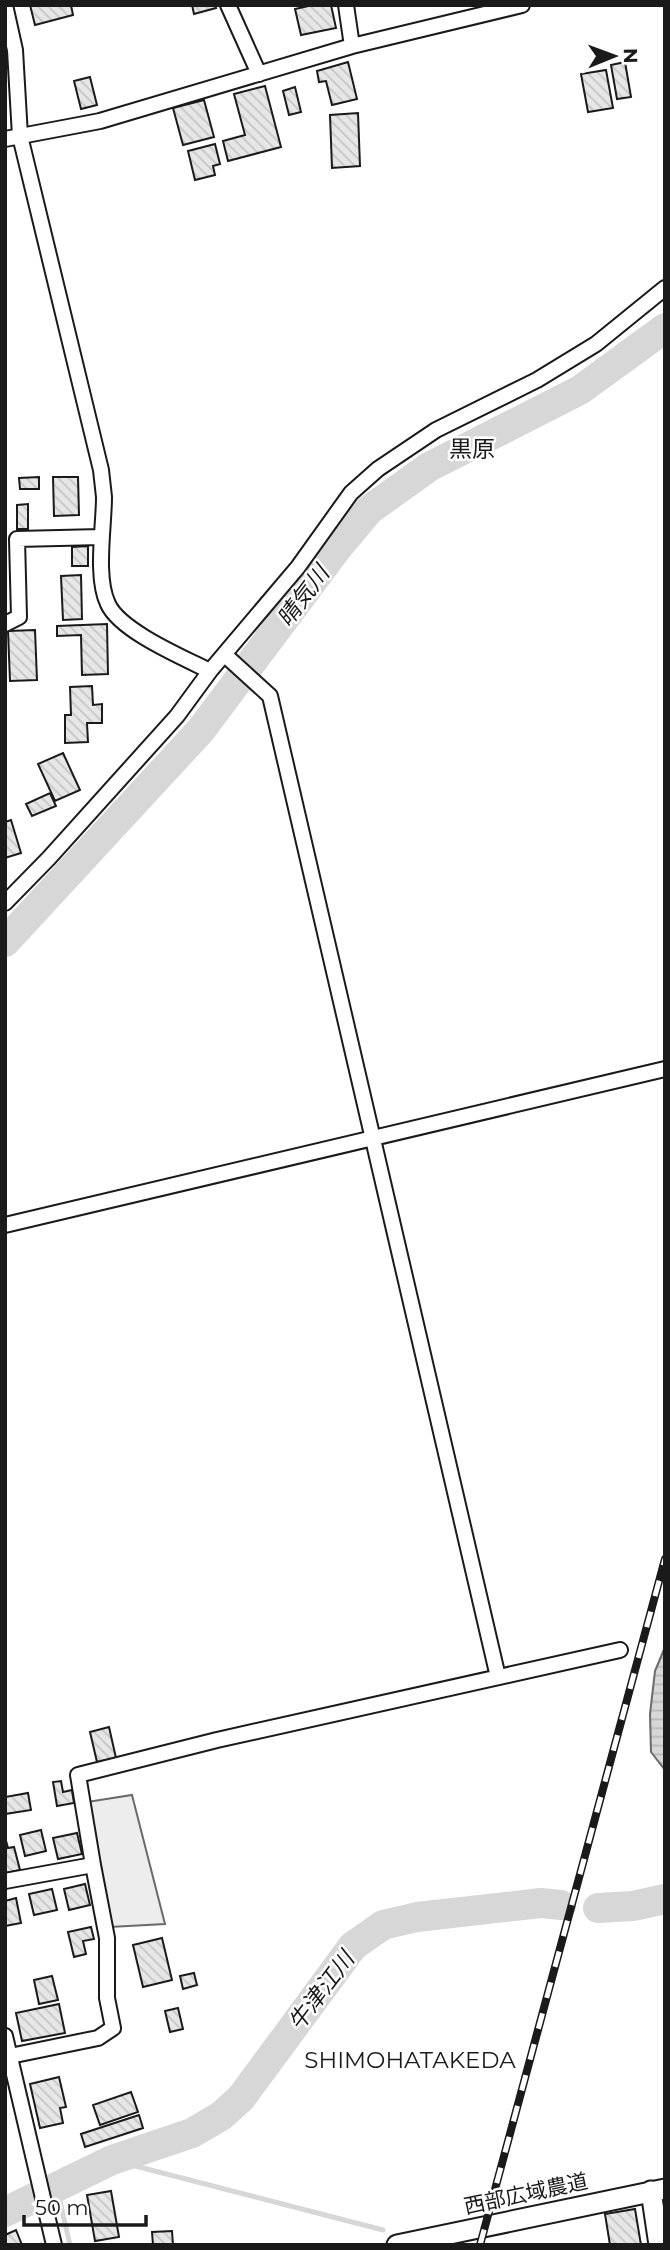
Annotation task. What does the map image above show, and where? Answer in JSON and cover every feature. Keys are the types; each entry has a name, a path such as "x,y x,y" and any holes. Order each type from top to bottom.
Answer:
{"street":[{"path":"5,5 15,50 12,137 101,470 104,496 102,578 108,604 121,621 157,645 210,671"},
{"path":"228,5 259,74"},
{"path":"346,5 352,46"},
{"path":"12,137 100,121 352,46 522,5"},
{"path":"5,903 177,716 210,671 228,658 351,493 378,470 436,430 537,380 596,344 665,288"},
{"path":"5,624 19,617 17,539 101,537"},
{"path":"228,658 270,696 498,1677"},
{"path":"5,1225 665,1069"},
{"path":"10,2056 98,2038 113,2028 107,1998 107,1938 78,1775 231,1737 620,1650"},
{"path":"5,1881 93,1865"},
{"path":"5,2036 54,2245"},
{"path":"658,2190 659,2245"},
{"name":"西部広域農道","path":"397,2245 658,2190"}],"shaded area":[{"path":"665,1647 665,1770 651,1752 650,1714 655,1671"},
{"path":"132,1795 165,1924 110,1927 87,1802"}],"building":[{"path":"30,5 71,5 73,15 35,25"},
{"path":"192,5 215,5 216,8 194,14"},
{"path":"331,5 336,28 301,35 295,9"},
{"path":"348,62 357,99 332,105 326,81 319,82 317,71"},
{"path":"625,62 631,97 617,99 611,65"},
{"path":"606,70 613,108 588,112 581,74"},
{"path":"90,77 97,105 81,109 74,81"},
{"path":"265,86 281,147 228,161 223,141 245,135 234,94"},
{"path":"295,87 301,112 289,115 283,91"},
{"path":"204,100 214,137 183,145 173,108"},
{"path":"358,113 360,166 332,168 330,115"},
{"path":"215,144 220,164 213,166 215,175 195,180 188,151"},
{"path":"39,477 39,489 20,489 19,478"},
{"path":"53,477 78,477 79,515 54,516"},
{"path":"28,504 28,529 17,529 17,505"},
{"path":"88,546 88,566 72,566 72,547"},
{"path":"81,575 82,619 63,620 61,576"},
{"path":"107,624 108,674 82,675 81,635 57,636 57,626"},
{"path":"35,630 37,680 10,681 8,631"},
{"path":"92,686 93,705 102,704 102,723 87,723 88,742 65,743 65,715 71,715 70,687"},
{"path":"63,753 80,790 55,801 38,764"},
{"path":"50,793 56,806 32,816 26,804"},
{"path":"11,820 21,853 5,858 5,822"},
{"path":"109,1727 116,1758 97,1762 90,1732"},
{"path":"61,1781 63,1792 72,1790 74,1803 57,1806 53,1782"},
{"path":"28,1793 31,1810 5,1814 5,1797"},
{"path":"41,1830 46,1851 25,1856 20,1835"},
{"path":"77,1833 82,1854 58,1859 53,1838"},
{"path":"5,1837 8,1848 14,1847 20,1870 5,1873"},
{"path":"85,1884 90,1905 69,1910 64,1889"},
{"path":"52,1889 57,1910 34,1915 29,1894"},
{"path":"16,1898 21,1923 5,1926 5,1901"},
{"path":"91,1927 94,1939 83,1941 86,1954 74,1957 68,1932"},
{"path":"162,1938 172,1980 143,1987 133,1945"},
{"path":"194,1973 197,1985 183,1989 180,1976"},
{"path":"52,1976 58,2000 39,2004 34,1980"},
{"path":"59,2004 65,2033 22,2041 16,2013"},
{"path":"178,2008 183,2029 170,2032 165,2011"},
{"path":"59,2077 66,2107 60,2108 63,2123 40,2128 30,2084"},
{"path":"131,2092 138,2112 100,2125 93,2105"},
{"path":"139,2115 143,2128 85,2147 81,2134"},
{"path":"111,2191 119,2237 95,2241 87,2195"},
{"path":"635,2209 641,2245 610,2245 605,2214"},
{"path":"16,2230 22,2245 5,2245 5,2235"},
{"path":"172,2231 173,2245 153,2245 152,2232"}],"waterway":[{"name":"晴気川","path":"5,942 201,730 338,547 369,510 429,467 580,390 665,328"},
{"name":"牛津江川","path":"598,1908 633,1906 665,1899"},
{"name":"牛津江川","path":"5,2212 112,2160 192,2133 221,2116 241,2098 353,1946 383,1925 417,1917 541,1903 561,1905"},
{"path":"112,2160 383,2230"},
{"path":"57,2188 70,2245"}],"railway":[{"path":"480,2245 665,1559"}],"district":[{"name":"黒原","path":"472,449"},
{"name":"SHIMOHATAKEDA","path":"410,2060"}]}
